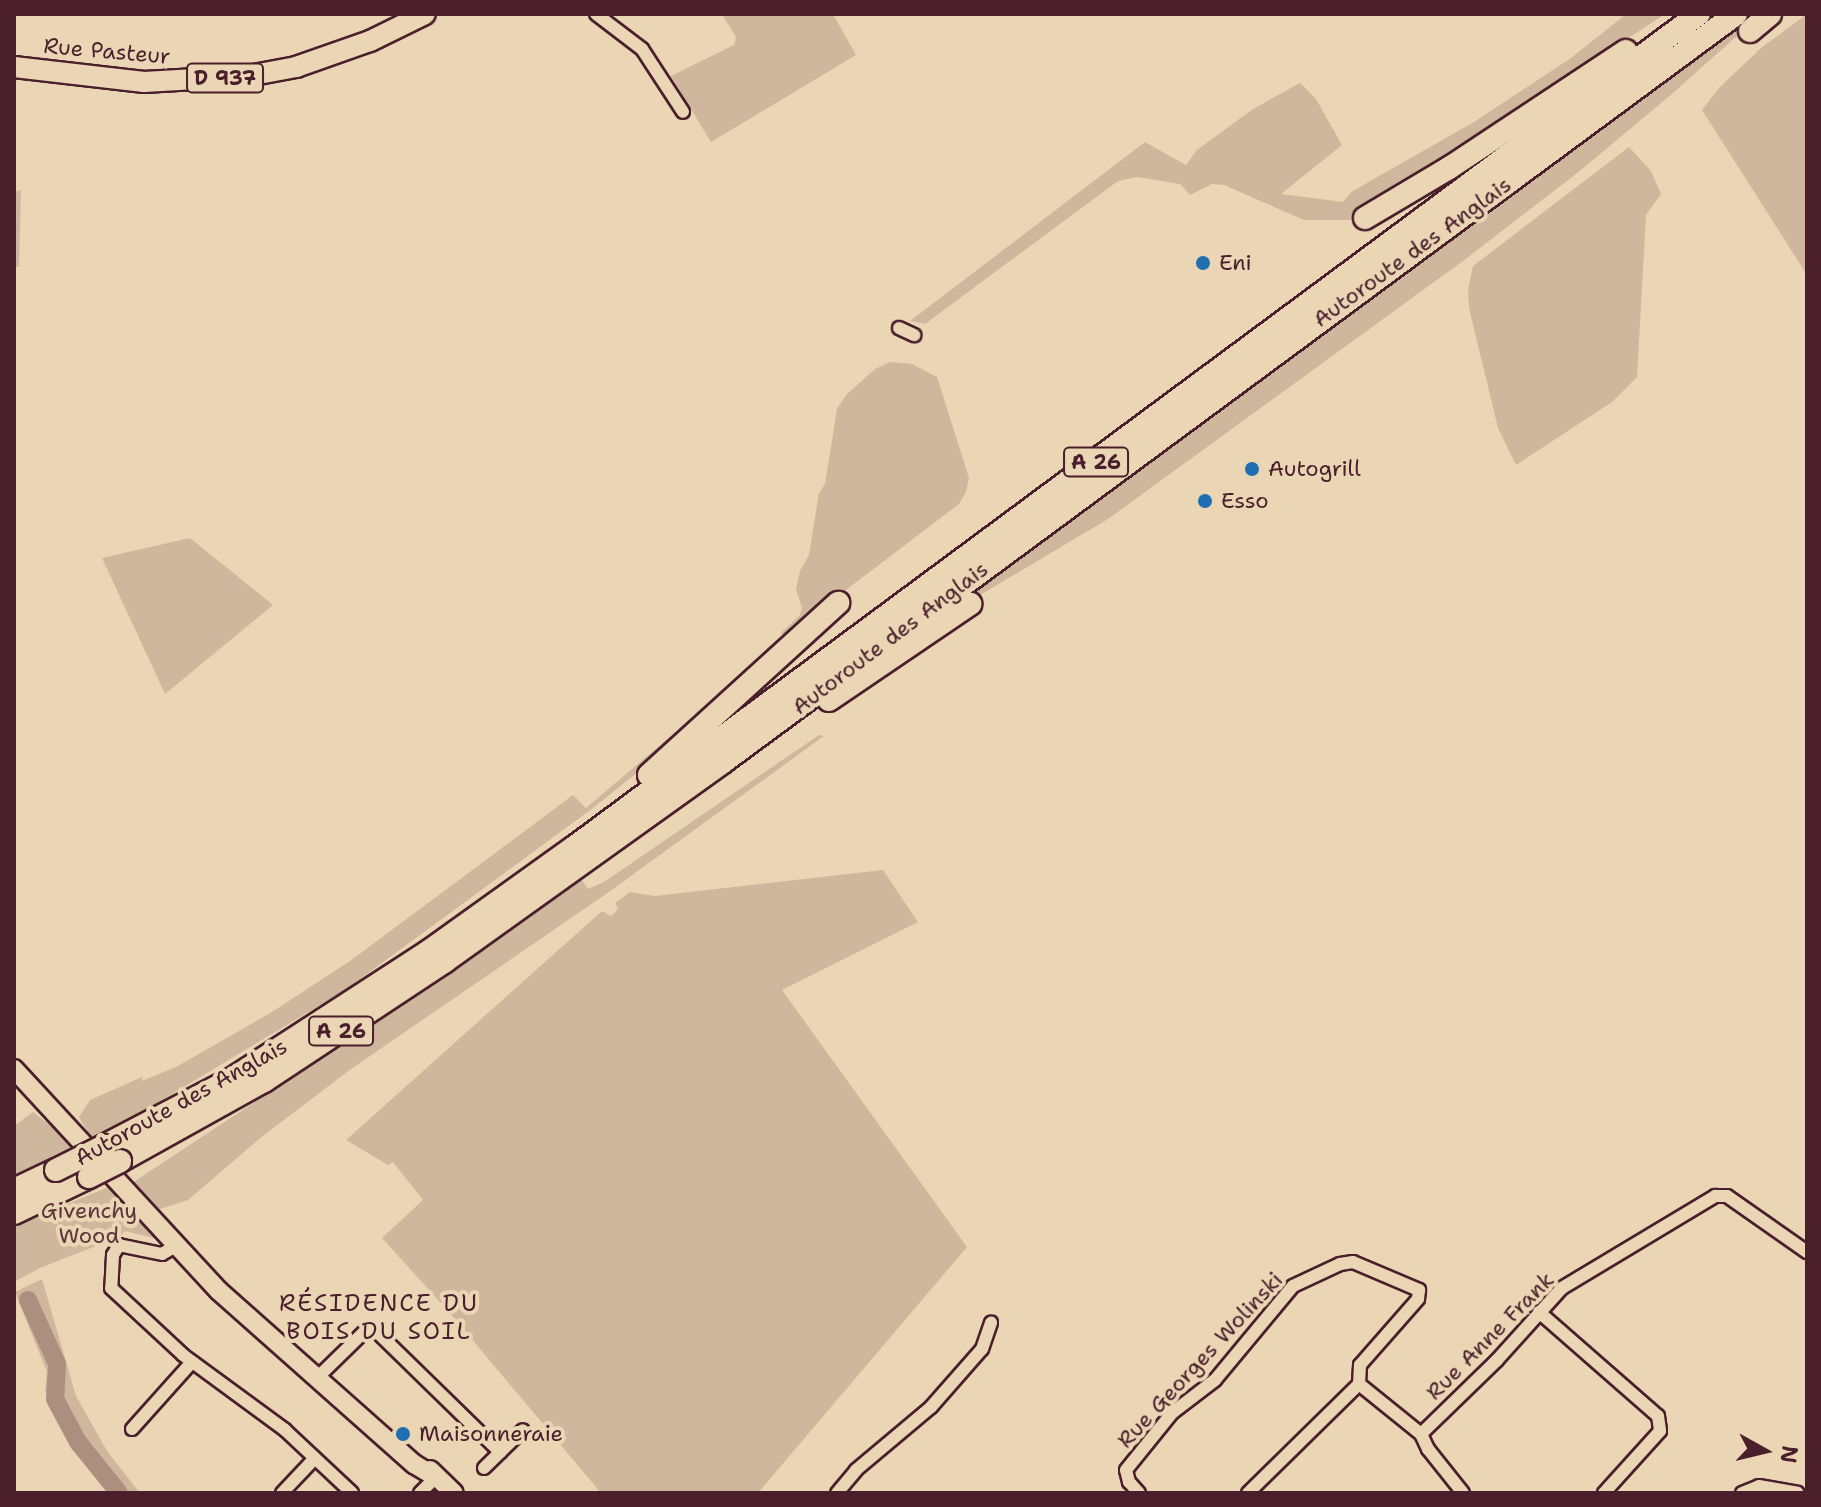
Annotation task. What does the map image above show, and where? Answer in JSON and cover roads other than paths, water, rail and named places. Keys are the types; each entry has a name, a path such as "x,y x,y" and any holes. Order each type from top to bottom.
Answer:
{"highway":[{"path":"1365,218 1449,168 1680,14"},
{"name":"Autoroute des Anglais","path":"14,1213 89,1177 112,1153 366,993 489,906 1699,14"},
{"name":"Autoroute des Anglais","path":"14,1190 56,1170 112,1153 239,1095 372,1012 723,762 1743,23 1770,14"},
{"path":"489,906 511,880 694,737 838,603"},
{"path":"723,762 845,689 970,604"}],"main road":[{"name":"Rue Pasteur","path":"14,67 144,82 248,76 296,67 370,41 425,14"},
{"path":"14,1069 48,1101 170,1250 319,1375"},
{"path":"170,1250 202,1273 319,1375 414,1464 454,1493"}],"street":[{"path":"596,14 642,49 683,112"},
{"path":"899,328 914,335"},
{"name":"Rue Anne Frank","path":"1421,1434 1497,1360 1562,1288 1715,1196 1727,1196 1807,1252"},
{"path":"170,1250 124,1245 115,1250 111,1288 192,1362 285,1430 352,1493"},
{"name":"Rue Georges Wolinski","path":"1139,1493 1129,1482 1126,1470 1172,1413 1215,1380 1286,1292 1340,1264 1353,1262 1419,1290 1418,1299 1360,1365 1359,1384"},
{"path":"1539,1312 1658,1416 1660,1431 1604,1493"},
{"path":"837,1493 856,1470 931,1407 982,1349 991,1323"},
{"path":"319,1375 366,1330 375,1330 500,1452"},
{"path":"132,1429 192,1362"},
{"path":"1248,1493 1359,1384 1421,1434 1428,1449 1463,1493"},
{"path":"484,1468 523,1430"},
{"path":"282,1493 314,1459"},
{"path":"420,1493 436,1477"},
{"path":"1742,1493 1759,1486 1797,1493"}],"waterway":[{"path":"28,1300 57,1364 55,1399 78,1442 119,1493"}],"place":[{"name":"Eni","path":"1203,263"},
{"name":"Autogrill","path":"1252,469"},
{"name":"Esso","path":"1205,501"},
{"name":"Maisonneraie","path":"403,1434"}],"district":[{"name":"RÉSIDENCE DU BOIS DU SOIL","path":"379,1318"}],"park label":[{"name":"Givenchy Wood","path":"89,1222"}]}
